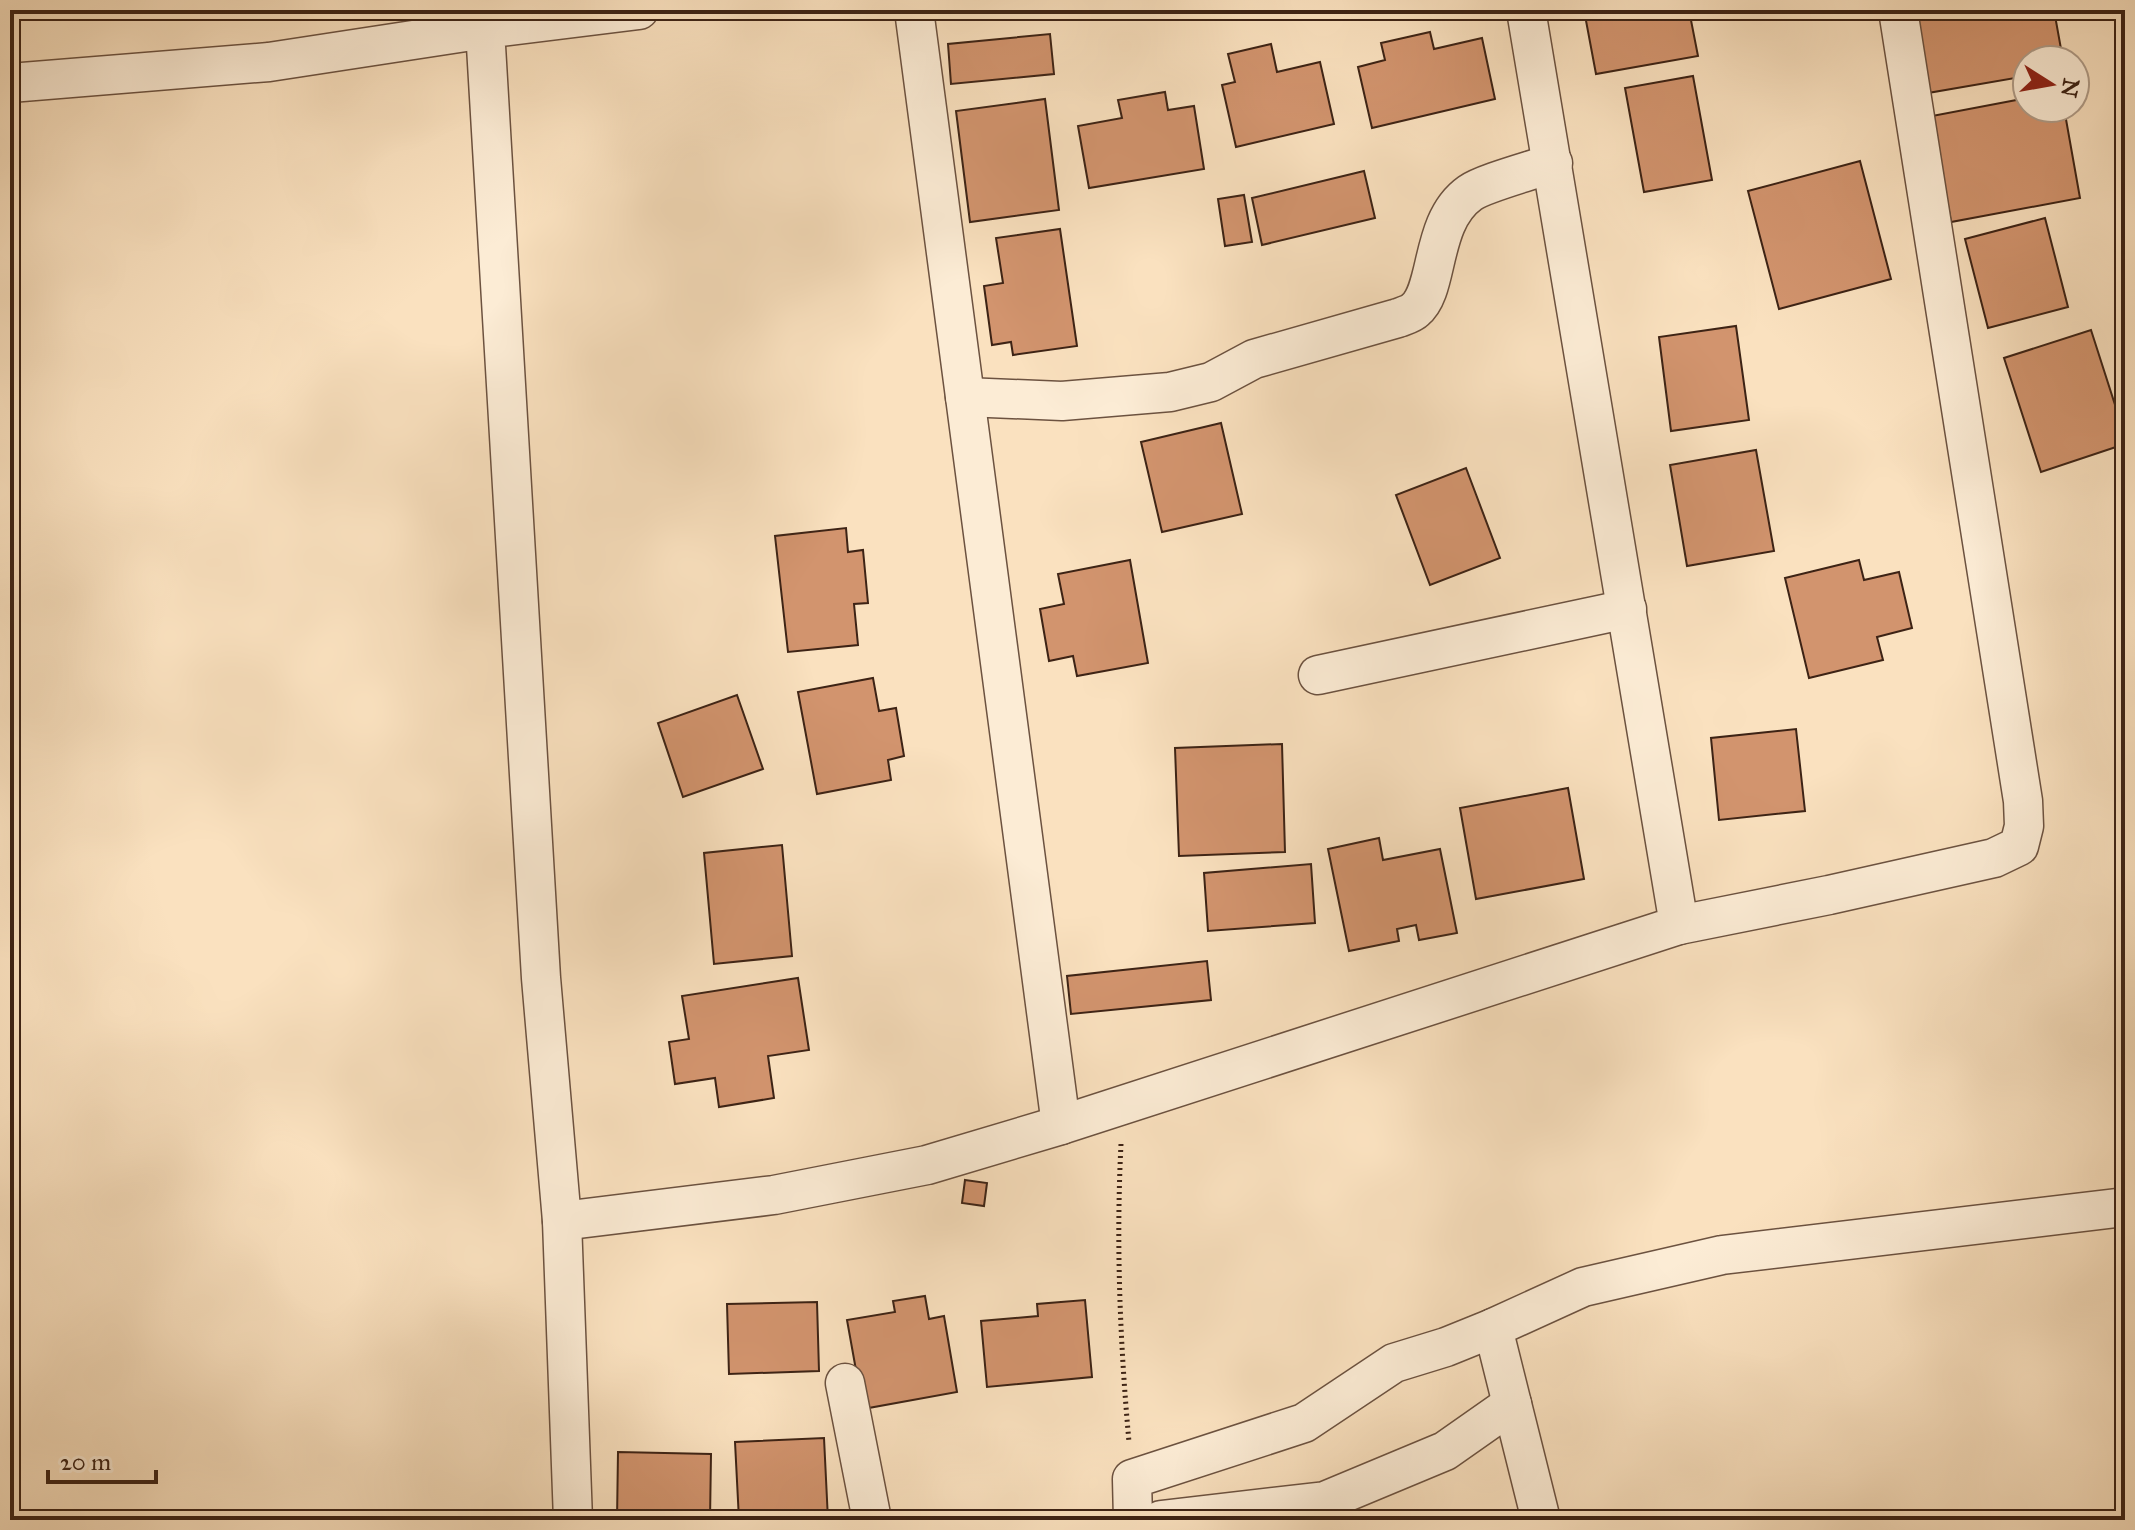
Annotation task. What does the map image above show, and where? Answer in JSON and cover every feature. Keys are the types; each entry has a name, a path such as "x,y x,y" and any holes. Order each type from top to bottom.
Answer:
{"street":[{"path":"10,83 269,62 590,13 639,10"},
{"path":"914,10 1061,1125"},
{"path":"1526,10 1679,925"},
{"path":"562,1221 774,1195 912,1168 1061,1125 1679,925 1994,858 2019,846 2024,826 2020,785 1898,10"},
{"path":"485,29 541,978 562,1221 573,1520"},
{"path":"965,397 1062,401 1170,392 1211,382 1254,359 1398,318 1416,310 1426,294 1439,239 1452,213 1471,192 1553,163"},
{"path":"1318,675 1627,609"},
{"path":"1133,1520 1132,1479 1304,1423 1394,1363 1446,1347 1583,1287 1722,1255 2125,1207"},
{"path":"1493,1328 1541,1520"},
{"path":"845,1383 872,1520"},
{"path":"1161,1520 1325,1501 1445,1451 1512,1404"}],"path":[{"path":"1123,1103 1118,1200 1121,1347 1132,1479"}],"building":[{"path":"1584,10 1689,10 1698,56 1596,74"},
{"path":"1908,10 2054,10 2060,44 2011,44 2011,79 1922,94"},
{"path":"1430,32 1434,49 1482,38 1495,99 1372,128 1358,67 1385,60 1381,43"},
{"path":"1050,34 1054,74 951,84 948,44"},
{"path":"1271,44 1277,72 1320,62 1334,124 1236,147 1222,85 1235,82 1228,54"},
{"path":"1693,76 1712,180 1644,192 1625,88"},
{"path":"1165,92 1168,110 1194,106 1204,169 1089,188 1078,126 1122,118 1118,100"},
{"path":"1045,99 1059,210 970,222 956,111"},
{"path":"2011,101 2011,124 2067,124 2080,198 1951,222 1932,116"},
{"path":"1860,161 1891,279 1779,309 1748,191"},
{"path":"1364,171 1375,218 1262,245 1252,198"},
{"path":"1244,195 1252,242 1225,246 1218,199"},
{"path":"2045,218 2068,307 1988,328 1965,239"},
{"path":"1060,229 1077,346 1013,355 1011,342 992,345 984,286 1003,283 996,238"},
{"path":"1736,326 1749,420 1671,431 1659,337"},
{"path":"2091,330 2125,444 2041,472 2004,358"},
{"path":"1221,423 1242,514 1162,532 1141,442"},
{"path":"1756,450 1774,551 1687,566 1670,465"},
{"path":"1466,468 1500,558 1430,585 1396,495"},
{"path":"846,528 848,552 863,550 868,603 854,604 858,645 788,652 775,536"},
{"path":"1130,560 1148,663 1077,676 1073,656 1049,661 1040,609 1064,604 1058,574"},
{"path":"1859,560 1864,580 1899,572 1912,628 1877,637 1883,660 1809,678 1785,578"},
{"path":"873,678 879,711 896,708 904,756 888,760 891,780 817,794 798,692"},
{"path":"737,695 763,769 683,797 658,723"},
{"path":"1796,729 1805,811 1719,820 1711,738"},
{"path":"1282,744 1285,852 1179,856 1175,748"},
{"path":"1568,788 1584,879 1476,899 1460,808"},
{"path":"1379,838 1383,860 1440,849 1457,933 1419,940 1416,925 1397,929 1399,941 1349,951 1328,849"},
{"path":"782,845 792,956 714,964 704,853"},
{"path":"1311,864 1315,923 1208,931 1204,873"},
{"path":"1207,961 1211,1000 1071,1014 1067,976"},
{"path":"798,978 809,1050 768,1056 774,1098 719,1107 715,1078 675,1084 669,1042 689,1039 682,996"},
{"path":"965,1180 987,1183 984,1206 962,1203"},
{"path":"925,1296 929,1319 944,1316 957,1392 863,1409 847,1320 895,1312 893,1301"},
{"path":"1085,1300 1092,1377 987,1387 981,1321 1038,1316 1037,1304"},
{"path":"817,1302 819,1371 729,1374 727,1304"},
{"path":"824,1438 828,1520 739,1520 735,1442"},
{"path":"618,1452 711,1454 710,1520 617,1520"}]}
